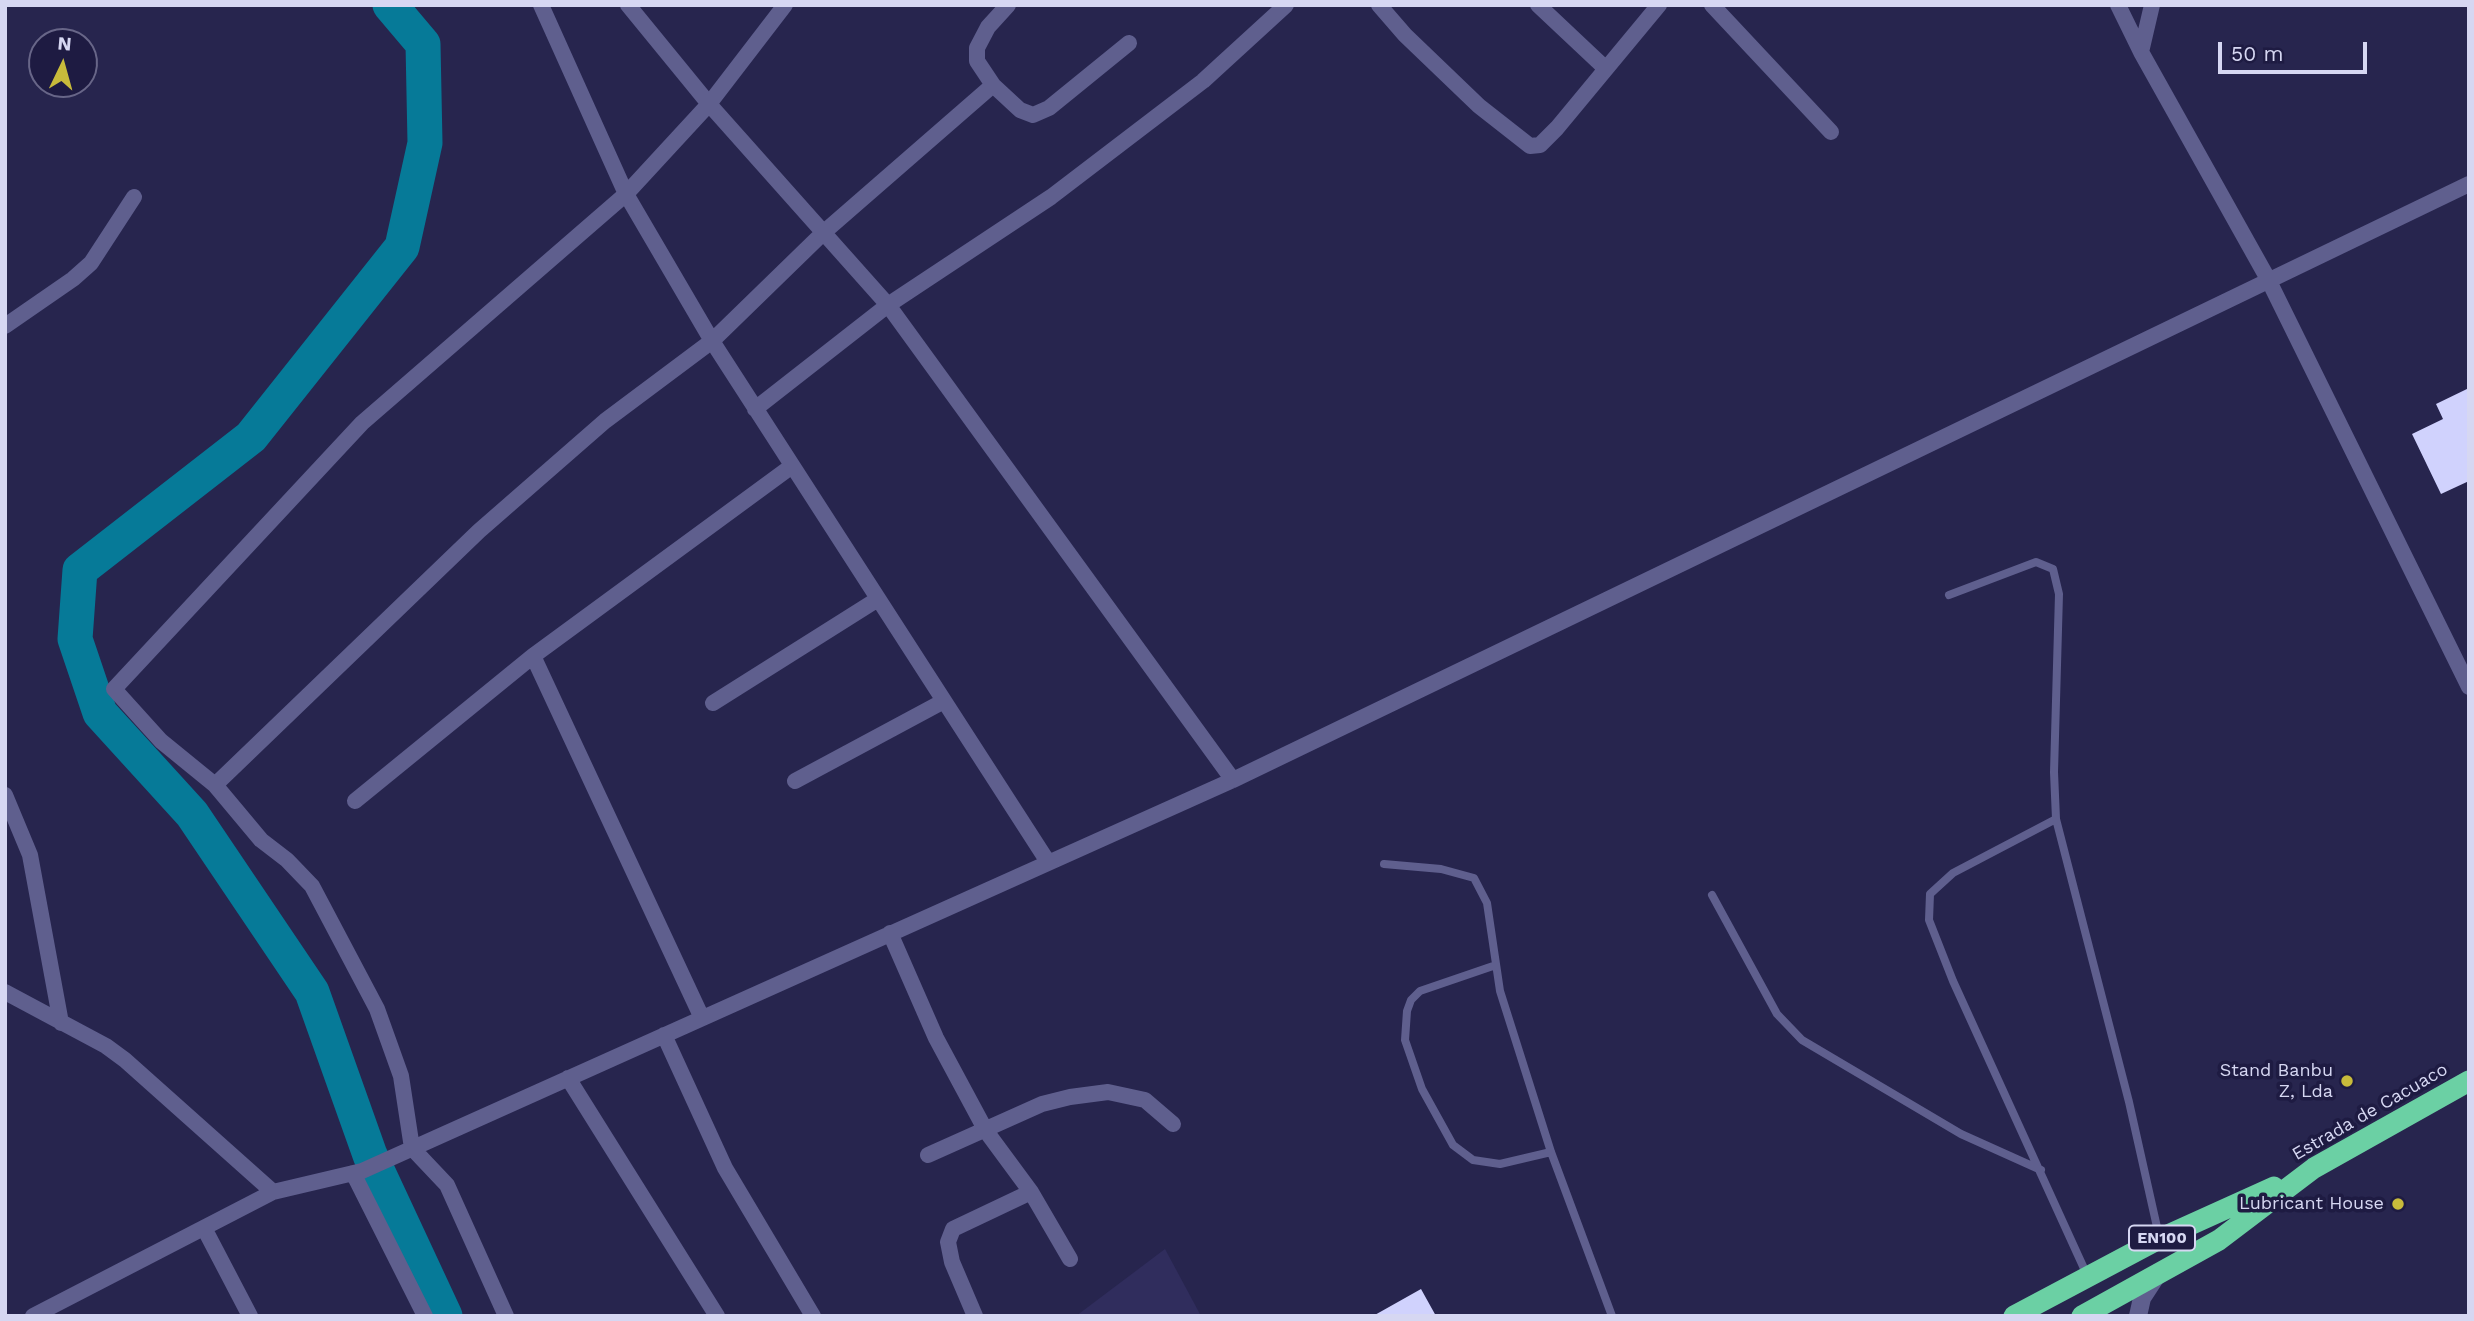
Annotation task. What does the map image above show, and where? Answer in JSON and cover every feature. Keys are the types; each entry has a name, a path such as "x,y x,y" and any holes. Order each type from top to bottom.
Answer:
{"highway":[{"name":"Estrada de Cacuaco","path":"2082,1316 2219,1240 2314,1168 2469,1081"},
{"name":"EN100","path":"2014,1316 2159,1239 2314,1168"}],"street":[{"path":"628,5 709,104 888,305 1233,780"},
{"path":"506,1316 447,1185 412,1148 401,1076 377,1009 312,886 287,860 261,840 215,785 161,741 114,689 362,423 626,194 709,104 785,5"},
{"path":"1008,5 988,27 977,48 978,61 993,85 1020,110 1033,115 1049,108 1129,43"},
{"path":"755,409 888,305 1051,197 1203,81 1286,5"},
{"path":"1379,5 1405,35 1479,106 1530,146 1540,145 1557,128 1659,5"},
{"path":"1538,5 1605,68"},
{"path":"1712,5 1832,132"},
{"path":"2118,5 2141,52 2268,279 2469,687"},
{"path":"2141,52 2152,5"},
{"path":"544,6 626,194 712,341 1048,862"},
{"path":"215,785 480,531 605,421 712,341 823,233 993,85"},
{"path":"33,1316 273,1192 357,1172 393,1157 1233,780 2469,184"},
{"path":"5,326 73,279 91,263 134,197"},
{"path":"355,801 533,656 792,466"},
{"path":"713,703 878,599"},
{"path":"533,656 702,1018"},
{"path":"795,781 944,701"},
{"path":"5,795 30,855 61,1023"},
{"path":"890,933 936,1038 986,1131 1031,1192 1069,1259"},
{"path":"8,997 106,1046 273,1192"},
{"path":"664,1035 725,1168 813,1316"},
{"path":"568,1078 717,1316"},
{"path":"928,1155 1042,1104 1108,1092 1145,1100 1173,1124"},
{"path":"357,1172 425,1316"},
{"path":"975,1316 952,1262 948,1242 953,1229 1031,1192"},
{"path":"204,1228 250,1316"},
{"path":"2138,1316 2142,1298 2157,1275"}],"lane":[{"path":"1950,595 2036,562 2053,569 2059,594 2054,772 2056,819 2129,1102 2159,1239"},
{"path":"2056,819 1953,873 1930,894 1929,920 1953,981 2088,1277"},
{"path":"1384,864 1441,869 1474,878 1487,903 1500,991 1551,1152 1612,1316"},
{"path":"1712,895 1777,1014 1802,1040 1961,1134 2041,1170"},
{"path":"1496,965 1420,992 1411,1000 1407,1011 1405,1040 1422,1090 1453,1145 1473,1160 1500,1164 1551,1152"}],"shaded area":[{"path":"1165,1249 1201,1316 1076,1316"}],"building":[{"path":"2469,388 2469,481 2441,494 2412,434 2443,419 2436,404"},
{"path":"1421,1289 1436,1316 1373,1316"}],"waterway":[{"path":"390,5 423,44 425,143 402,247 251,437 80,570 75,639 100,713 192,814 312,992 370,1155 445,1316"}],"place":[{"name":"Stand Banbu Z, Lda","path":"2347,1081"},
{"name":"Lubricant House","path":"2398,1204"}]}
